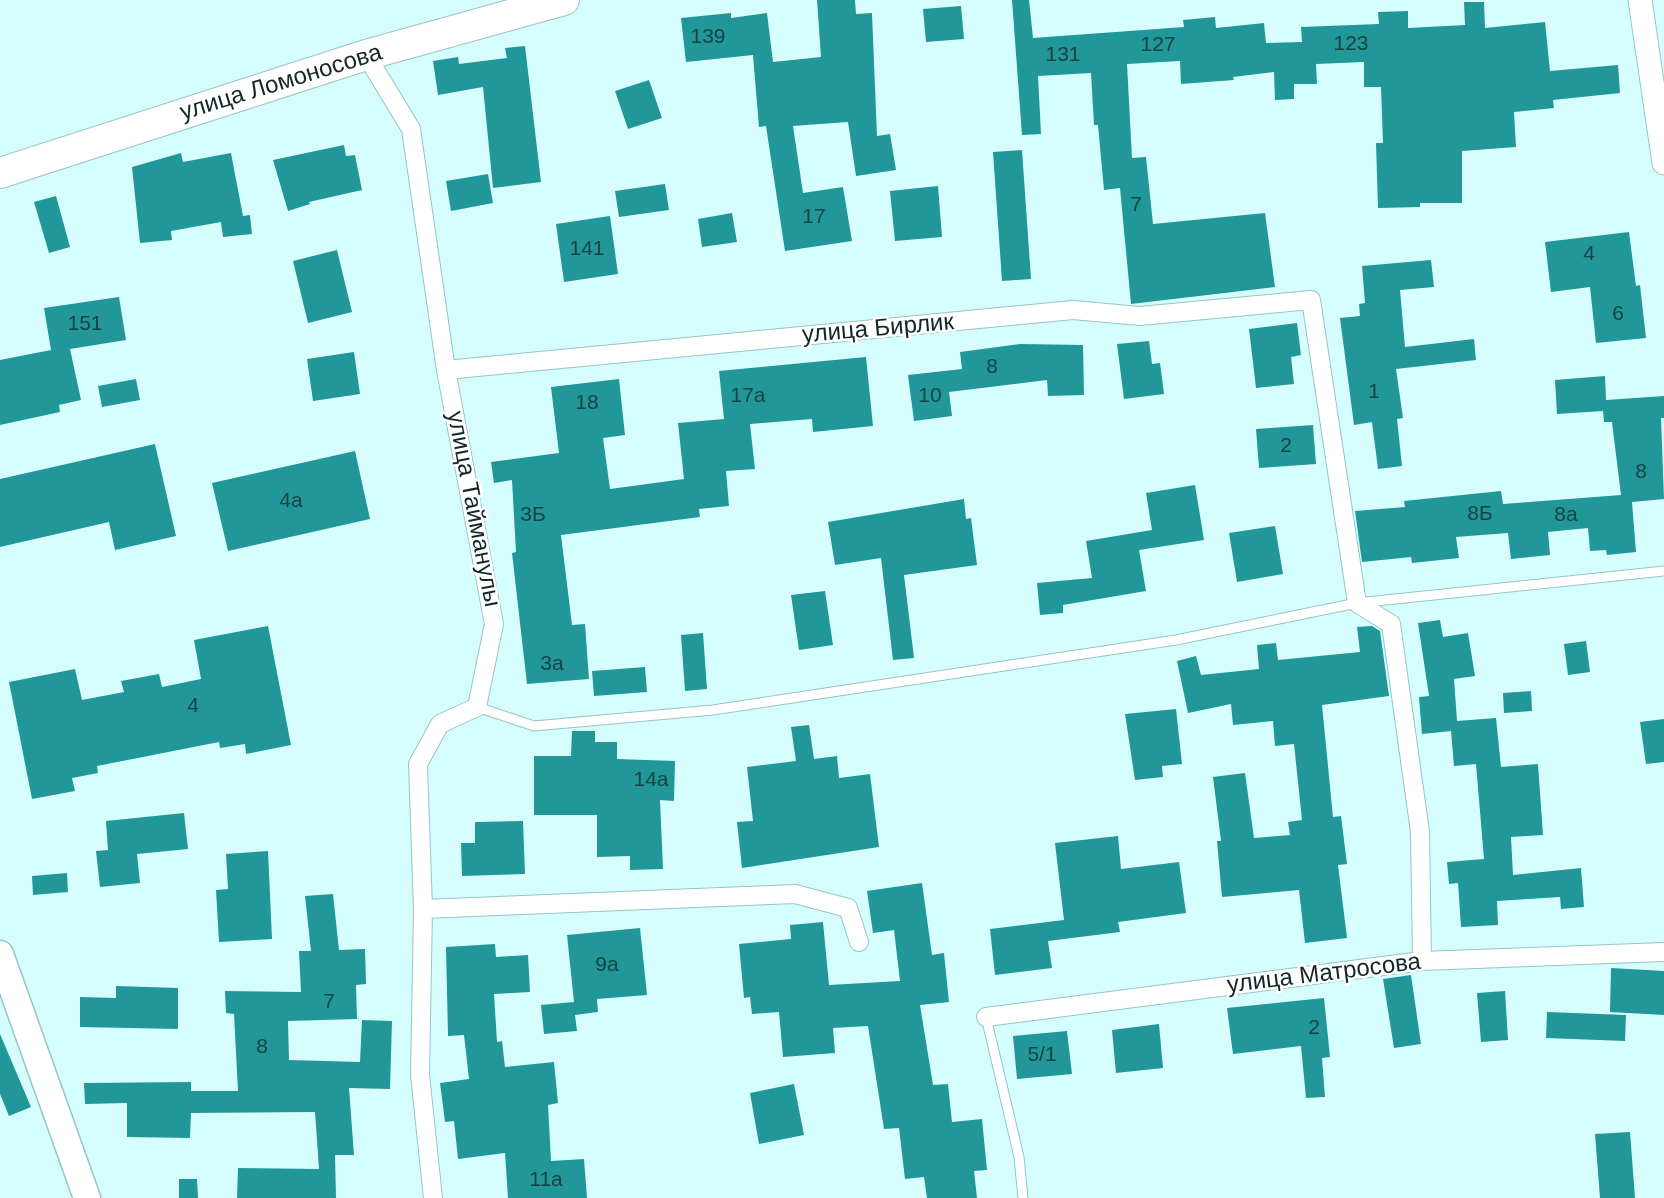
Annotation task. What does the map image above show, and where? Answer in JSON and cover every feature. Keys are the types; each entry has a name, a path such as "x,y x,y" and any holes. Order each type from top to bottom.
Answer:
{"main road":[{"name":"улица Ломоносова","path":"0,173 366,55 564,0"},
{"path":"0,954 88,1198"}],"street":[{"path":"1640,0 1664,163"},
{"name":"улица Тайманулы","path":"366,55 411,129 446,370 495,624 477,708"},
{"name":"улица Бирлик","path":"446,370 1073,310 1139,316 1311,300 1357,603"},
{"path":"1357,603 1391,624 1420,832 1422,961"},
{"path":"433,1198 420,1075 423,909 418,764 440,724 477,708"},
{"path":"423,909 795,894 848,908 859,942"},
{"name":"улица Матросова","path":"986,1017 1422,961 1664,952"}],"lane":[{"path":"477,708 534,726 713,710 1176,640 1357,603 1664,572"},
{"path":"986,1017 1019,1157 1023,1198"}],"building":[{"path":"817,0 855,0 856,14 872,13 877,136 890,134 896,170 856,176 848,122 793,126 803,193 843,187 852,241 785,251 766,126 759,127 753,55 686,62 681,18 731,13 731,18 767,13 773,62 821,57"},
{"path":"1012,0 1029,0 1033,38 1184,27 1183,20 1215,17 1216,28 1264,23 1266,43 1302,42 1301,27 1379,24 1378,12 1408,11 1408,28 1465,25 1464,2 1484,2 1485,28 1545,22 1550,71 1618,65 1620,93 1553,100 1554,108 1514,112 1516,147 1462,151 1462,203 1420,203 1420,207 1378,208 1376,143 1383,143 1381,87 1364,87 1364,62 1316,64 1317,84 1294,84 1294,99 1275,100 1274,72 1233,77 1234,80 1181,84 1180,61 1127,64 1132,158 1146,157 1153,224 1265,213 1275,287 1131,304 1120,188 1104,190 1098,125 1094,125 1091,73 1038,76 1041,134 1022,135"},
{"path":"961,6 964,39 926,42 923,9"},
{"path":"525,46 541,182 493,188 483,87 438,95 433,61 458,57 459,64 507,58 505,48"},
{"path":"649,80 662,118 628,129 615,91"},
{"path":"344,145 346,156 355,155 362,190 309,202 310,204 288,211 273,160"},
{"path":"1022,150 1031,279 1002,281 993,152"},
{"path":"181,153 183,162 231,153 243,216 250,215 252,234 223,237 221,222 171,231 172,240 140,243 132,167"},
{"path":"488,174 493,203 451,211 446,181"},
{"path":"665,184 669,210 619,217 615,191"},
{"path":"938,186 942,237 895,241 890,191"},
{"path":"56,196 70,247 49,253 34,202"},
{"path":"732,213 737,242 702,247 698,219"},
{"path":"610,216 618,274 564,282 556,224"},
{"path":"1629,232 1636,286 1640,285 1646,338 1596,343 1590,287 1551,292 1545,242"},
{"path":"337,250 352,312 308,323 293,261"},
{"path":"1431,260 1434,287 1400,290 1405,347 1474,339 1476,360 1396,369 1403,418 1397,419 1402,466 1378,469 1372,422 1354,425 1340,318 1360,316 1359,304 1365,303 1362,266"},
{"path":"119,297 126,340 70,349 81,400 59,405 60,412 0,425 0,360 51,350 44,308"},
{"path":"1297,323 1301,355 1291,357 1294,384 1256,388 1249,329"},
{"path":"1149,341 1152,364 1160,363 1164,394 1124,399 1117,344"},
{"path":"1020,344 1083,345 1084,395 1048,396 1047,380 949,392 952,416 914,421 908,375 962,369 960,352"},
{"path":"354,352 360,394 313,401 307,359"},
{"path":"866,357 873,426 813,432 812,419 750,424 755,469 726,471 729,506 699,509 700,517 561,535 572,625 585,624 589,679 527,684 512,553 516,552 512,480 494,483 491,462 559,453 551,387 619,379 625,435 603,438 610,489 684,479 678,423 724,419 719,371"},
{"path":"1605,376 1606,400 1664,396 1664,418 1661,418 1664,499 1632,502 1636,552 1607,555 1606,550 1590,551 1588,528 1548,532 1550,555 1511,559 1508,533 1456,537 1459,558 1412,563 1411,557 1362,562 1355,511 1405,507 1404,501 1501,491 1503,504 1621,495 1612,422 1604,422 1603,411 1557,414 1555,380"},
{"path":"136,379 140,400 102,407 98,386"},
{"path":"1313,425 1316,464 1259,468 1256,429"},
{"path":"155,444 176,536 115,550 109,522 0,547 0,479"},
{"path":"355,451 370,519 228,551 212,483"},
{"path":"1195,485 1204,540 1139,550 1146,591 1063,605 1063,613 1040,615 1037,583 1092,578 1086,541 1152,530 1146,493"},
{"path":"964,499 966,519 971,518 977,565 904,575 914,658 893,660 881,558 835,565 828,522"},
{"path":"1275,526 1283,574 1237,582 1229,533"},
{"path":"825,591 833,645 799,650 791,595"},
{"path":"1440,620 1443,637 1468,633 1475,676 1454,679 1457,721 1496,718 1501,767 1538,764 1543,835 1511,837 1513,875 1581,868 1584,907 1561,909 1560,897 1497,901 1498,925 1461,927 1458,883 1449,884 1447,862 1484,859 1476,764 1454,766 1451,731 1422,734 1419,697 1429,696 1418,623"},
{"path":"268,626 291,745 246,754 245,744 220,748 219,742 97,766 98,773 72,778 75,791 32,799 9,682 75,669 82,700 124,692 121,681 159,674 162,687 201,679 194,640"},
{"path":"1372,626 1380,631 1389,696 1322,705 1333,817 1341,816 1347,864 1338,865 1347,938 1305,943 1299,890 1222,897 1217,841 1221,841 1213,777 1245,773 1254,838 1290,835 1288,822 1302,820 1294,744 1275,746 1273,721 1233,725 1231,704 1188,713 1177,661 1196,656 1201,675 1259,669 1257,645 1276,643 1278,660 1360,652 1357,627"},
{"path":"703,633 707,689 685,691 681,635"},
{"path":"1586,641 1590,672 1568,675 1564,644"},
{"path":"645,667 647,692 594,696 592,671"},
{"path":"1531,691 1532,711 1504,713 1503,693"},
{"path":"1176,709 1182,764 1162,766 1163,777 1135,780 1125,714"},
{"path":"1664,719 1664,762 1646,764 1640,722"},
{"path":"809,725 814,759 837,756 839,778 870,774 879,847 742,868 737,822 753,821 747,767 796,761 791,727"},
{"path":"572,731 595,731 595,742 617,742 617,759 675,761 674,801 660,800 663,869 630,870 630,856 597,857 597,815 534,815 534,756 571,756"},
{"path":"184,813 188,849 137,854 140,883 100,887 96,851 108,850 106,821"},
{"path":"523,821 525,874 462,876 461,843 475,843 475,822"},
{"path":"1118,836 1121,869 1179,862 1186,913 1118,922 1120,932 1048,941 1052,968 995,975 990,929 1064,920 1055,843"},
{"path":"268,851 272,939 219,942 216,890 228,889 226,854"},
{"path":"67,873 68,892 33,895 32,876"},
{"path":"922,883 932,955 944,953 949,1002 920,1005 933,1085 948,1084 952,1122 982,1119 987,1170 974,1171 977,1198 927,1198 924,1177 905,1179 899,1128 884,1129 868,1026 833,1028 835,1053 783,1057 779,1012 752,1014 750,997 744,998 739,944 791,939 790,925 823,922 829,985 900,981 894,930 873,933 867,891"},
{"path":"333,894 339,950 365,949 366,984 356,985 357,1019 288,1021 289,1060 360,1062 362,1020 392,1021 390,1089 349,1088 354,1155 335,1155 336,1198 237,1198 238,1168 319,1169 315,1112 191,1113 190,1138 127,1137 127,1103 85,1104 84,1083 191,1082 191,1091 238,1091 234,1014 226,1013 225,991 301,992 299,951 311,951 305,896"},
{"path":"640,928 647,995 597,999 598,1012 575,1015 577,1031 544,1034 541,1005 574,1002 567,935"},
{"path":"495,944 496,957 528,955 530,992 494,994 497,1042 502,1041 505,1067 554,1062 558,1103 548,1105 551,1161 584,1159 587,1198 508,1198 505,1153 458,1159 454,1121 445,1122 440,1083 469,1079 464,1035 448,1036 446,947"},
{"path":"1611,968 1664,971 1664,1015 1610,1012"},
{"path":"1411,975 1421,1044 1394,1048 1383,979"},
{"path":"116,986 178,988 178,1029 80,1027 80,997 116,998"},
{"path":"1505,991 1508,1040 1481,1042 1477,993"},
{"path":"1324,998 1330,1057 1322,1058 1325,1097 1306,1098 1301,1046 1233,1054 1227,1008"},
{"path":"1547,1012 1626,1015 1625,1041 1546,1038"},
{"path":"1159,1024 1163,1068 1116,1073 1112,1030"},
{"path":"1067,1031 1072,1074 1017,1079 1013,1036"},
{"path":"0,1034 31,1107 9,1116 0,1094"},
{"path":"794,1084 804,1135 759,1144 750,1093"},
{"path":"1630,1132 1635,1198 1600,1198 1595,1134"},
{"path":"179,1179 197,1179 198,1198 179,1198"}]}
